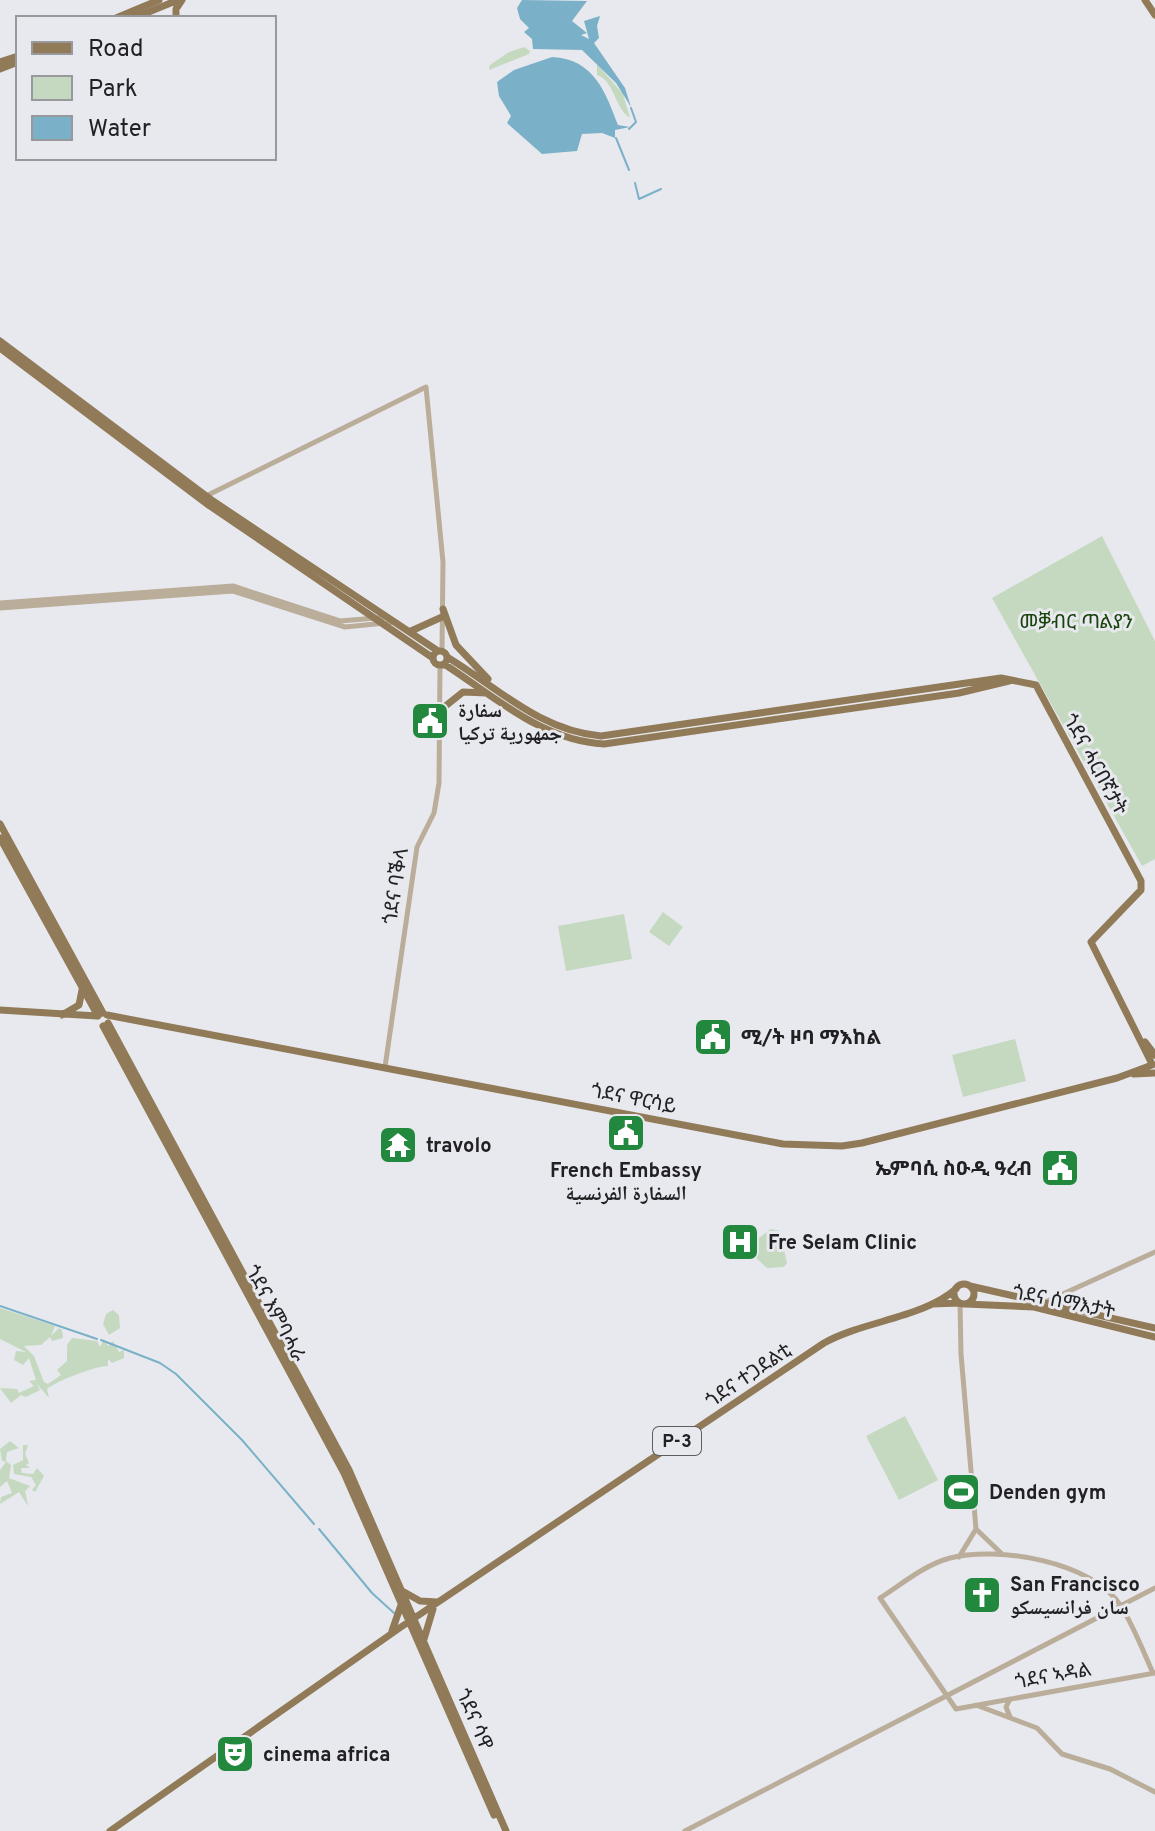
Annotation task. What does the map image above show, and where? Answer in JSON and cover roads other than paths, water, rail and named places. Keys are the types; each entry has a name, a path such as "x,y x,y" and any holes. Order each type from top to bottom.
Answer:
{"main road":[{"path":"121,16 159,0"},
{"path":"139,16 180,0"},
{"path":"1145,0 1155,15"},
{"path":"0,341 206,496 384,620 433,658 442,657"},
{"path":"0,348 214,508 384,620 396,622 411,631 442,657 493,691"},
{"path":"411,631 443,613 456,645 493,691"},
{"name":"ጎደና ሓርበኛታት","path":"493,691 557,728 601,736 990,688 1009,681 1036,685 1140,877 1138,893 1091,942 1143,1041"},
{"path":"443,708 463,692 493,691"},
{"path":"0,824 103,1019"},
{"path":"0,838 80,984 103,1019"},
{"path":"60,1016 79,1005 83,997 80,984"},
{"path":"0,1010 103,1019"},
{"name":"ጎደና ዋርሳይ","path":"103,1019 385,1067 783,1144 820,1146 862,1143 935,1127 1154,1067"},
{"name":"ጎደና እምባሓራ","path":"103,1019 349,1470 412,1621"},
{"name":"ጎደና እምባሓራ","path":"103,1019 344,1473 401,1603 412,1621"},
{"path":"115,1037 117,1027 128,1022"},
{"path":"1143,1041 1155,1055"},
{"path":"1143,1041 1154,1067"},
{"path":"961,1285 970,1286 974,1295 963,1303 955,1298 956,1289 961,1285"},
{"name":"ጎደና ሰማእታት","path":"970,1286 1155,1328"},
{"name":"ጎደና ተጋደልቲ","path":"438,1603 824,1343 846,1331 926,1304 956,1289"},
{"name":"ጎደና ሰማእታት","path":"963,1303 1034,1307 1155,1337"},
{"name":"ጎደና ተጋደልቲ","path":"926,1304 963,1303"},
{"path":"391,1634 408,1632 421,1641 427,1619 438,1603 420,1601 401,1589"},
{"path":"391,1634 400,1617 401,1603"},
{"name":"P-3","path":"110,1831 438,1603"},
{"name":"ጎደና ሳዋ","path":"412,1621 503,1831"}],"street":[{"name":"ጎደና ባቕላ","path":"206,496 426,387 442,548 443,708 435,808 417,847 385,1067"},
{"path":"0,606 233,586 340,621 384,620"},
{"path":"0,606 233,591 345,627 384,620"},
{"path":"355,621 357,611"},
{"path":"1034,1307 1155,1252"},
{"path":"959,1557 976,1529 961,1354 963,1303"},
{"path":"976,1529 1002,1554"},
{"path":"947,1696 880,1598 923,1570 959,1557 1020,1556 1087,1578 1121,1605 1154,1673"},
{"path":"685,1831 1155,1588"},
{"name":"ጎደና ኣዳል","path":"947,1696 956,1709 1154,1673"},
{"path":"1010,1717 1006,1707 1011,1698"},
{"path":"975,1705 1037,1728 1062,1754 1110,1769 1155,1792"}],"water":[{"path":"522,0 587,1 572,21 587,33 581,35 589,39 584,21 600,16 597,26 599,38 594,43 625,88 631,107 616,83 582,50 533,49 532,39 524,32 529,28 520,19 517,8"},
{"path":"552,57 567,59 589,71 603,90 618,125 630,127 615,130 615,138 602,133 582,134 577,151 542,154 507,123 511,116 499,96 497,82 514,70"}],"waterway":[{"path":"629,129 636,122 631,108"},
{"path":"616,138 629,170"},
{"path":"635,183 639,199 661,189"},
{"path":"0,1306 97,1339"},
{"path":"101,1340 160,1363 176,1374 242,1440 314,1524"},
{"path":"319,1529 372,1593 394,1613"}],"place":[{"name":"سفارة جمهورية تركيا","path":"430,721"},
{"name":"ሚ/ት ዞባ ማእከል","path":"713,1037"},
{"name":"French Embassy السفارة الفرنسية","path":"626,1133"},
{"name":"travolo","path":"398,1145"},
{"name":"ኤምባሲ ስዑዲ ዓረብ","path":"1060,1168"},
{"name":"Fre Selam Clinic","path":"740,1242"},
{"name":"Denden gym","path":"961,1492"},
{"name":"San Francisco سان فرانسيسكو","path":"982,1595"},
{"name":"cinema africa","path":"235,1754"}],"park label":[{"name":"መቓብር ጣልያን","path":"1076,621"}]}
